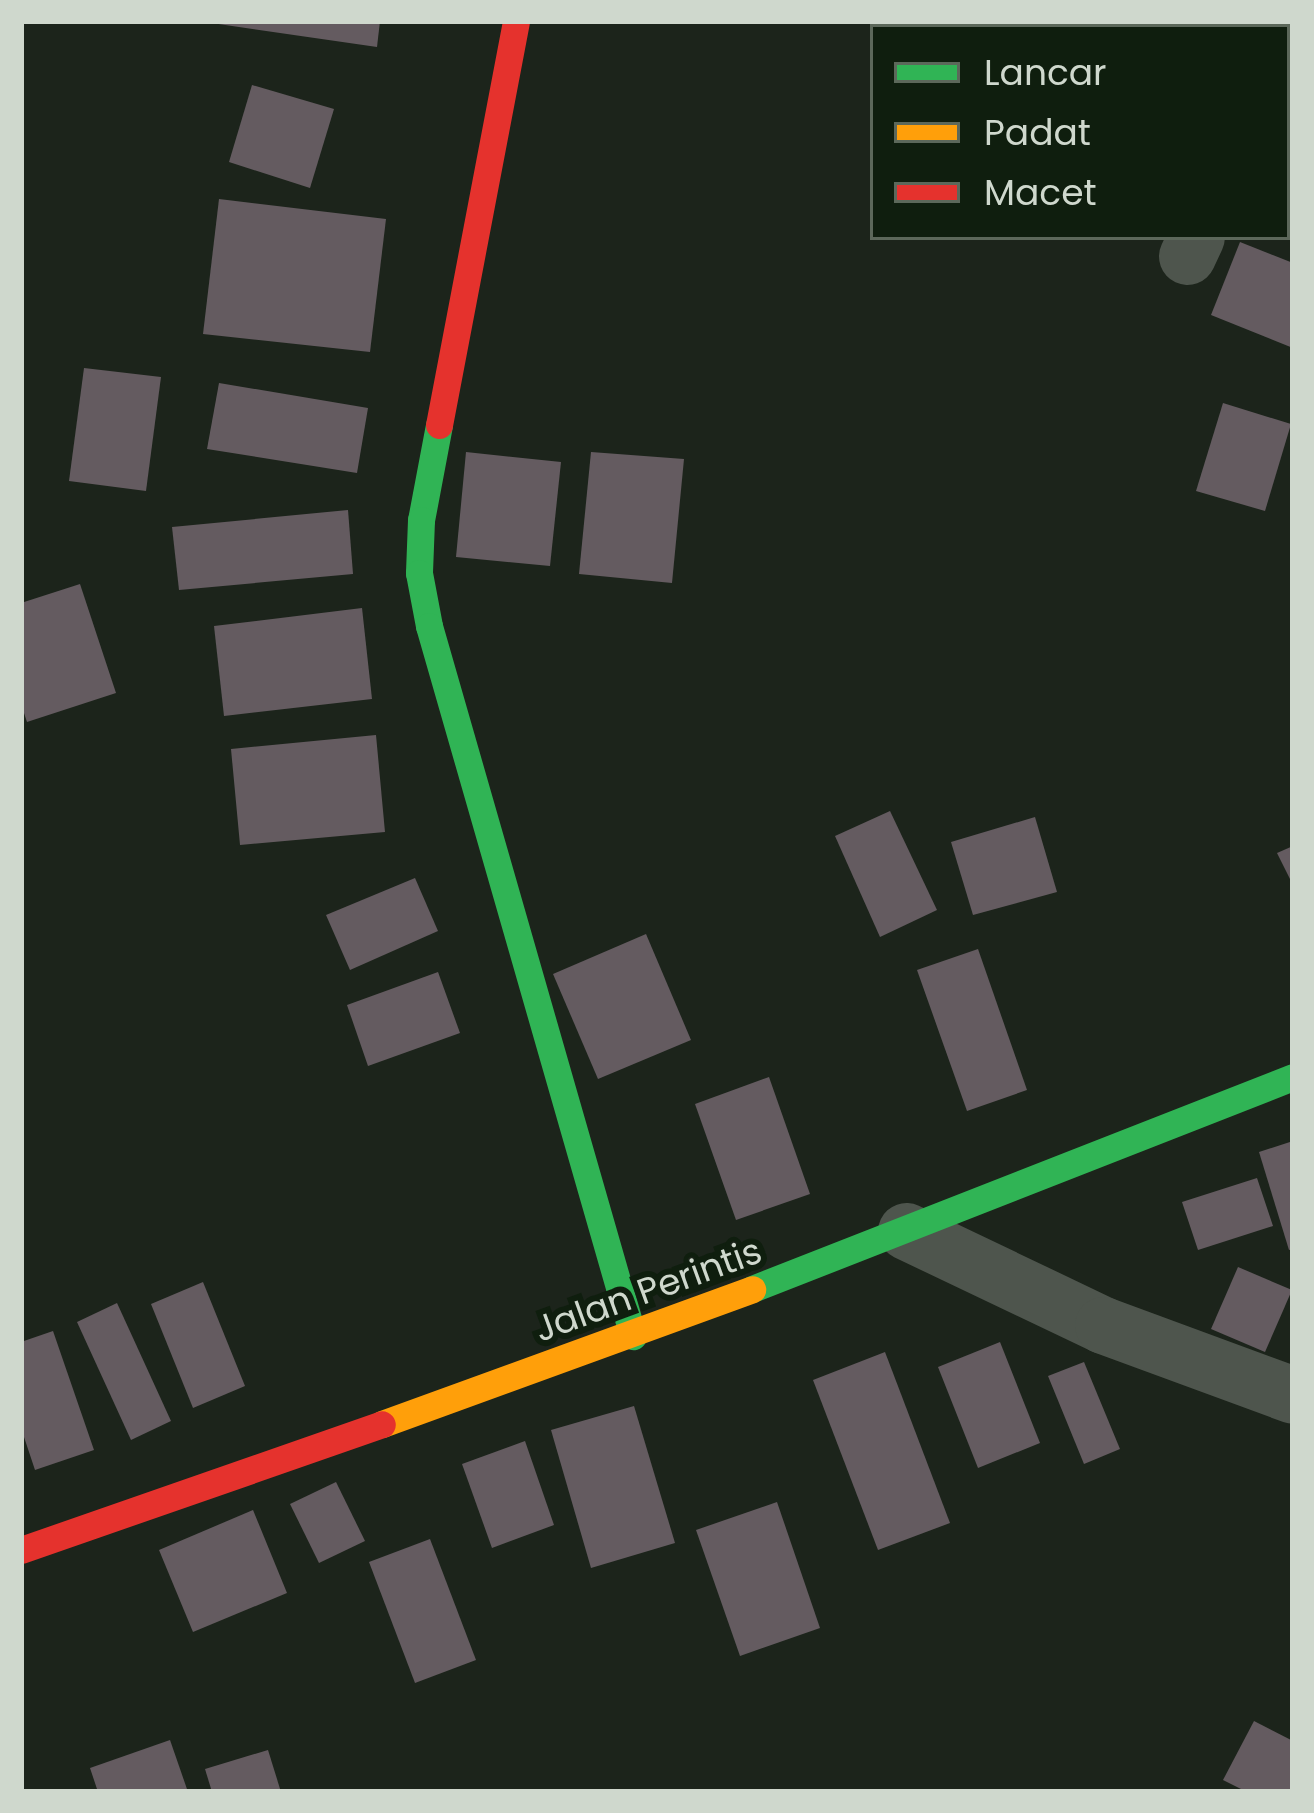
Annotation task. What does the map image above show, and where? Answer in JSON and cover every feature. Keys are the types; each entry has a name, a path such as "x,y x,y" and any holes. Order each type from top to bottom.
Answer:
{"street":[{"path":"517,21 421,520 419,573 633,1336"},
{"name":"Jalan Perintis","path":"21,1550 633,1336 1293,1077"},
{"path":"906,1231 1103,1325 1293,1395"}],"building":[{"path":"198,21 380,21 377,47"},
{"path":"252,85 334,109 310,188 229,162"},
{"path":"1290,164 1293,165 1290,224"},
{"path":"219,199 386,219 370,352 203,334"},
{"path":"1240,242 1293,263 1293,348 1211,315"},
{"path":"84,368 161,377 146,491 69,481"},
{"path":"219,383 368,408 357,473 207,449"},
{"path":"1223,403 1291,424 1265,511 1196,491"},
{"path":"466,452 561,462 550,566 456,557"},
{"path":"591,452 684,459 672,583 579,574"},
{"path":"348,510 353,574 179,590 172,527"},
{"path":"80,584 116,693 27,722 21,704 21,603"},
{"path":"362,608 372,699 224,716 214,626"},
{"path":"376,735 385,832 240,845 231,749"},
{"path":"890,811 937,910 880,937 835,836"},
{"path":"1035,817 1057,892 973,915 951,842"},
{"path":"1293,846 1293,885 1277,853"},
{"path":"415,878 438,931 350,970 326,915"},
{"path":"646,934 691,1040 598,1079 553,974"},
{"path":"978,949 1027,1090 967,1111 917,970"},
{"path":"438,972 460,1033 368,1066 347,1005"},
{"path":"769,1077 810,1194 736,1220 695,1104"},
{"path":"1293,1141 1293,1249 1289,1250 1259,1152"},
{"path":"1257,1178 1273,1226 1198,1250 1182,1202"},
{"path":"1238,1267 1292,1290 1265,1352 1211,1329"},
{"path":"203,1282 245,1386 193,1408 151,1304"},
{"path":"117,1303 171,1421 131,1440 77,1322"},
{"path":"53,1331 94,1450 35,1470 21,1428 21,1342"},
{"path":"1000,1342 1040,1443 978,1468 938,1367"},
{"path":"885,1352 950,1523 878,1550 813,1380"},
{"path":"1084,1362 1120,1449 1084,1464 1048,1376"},
{"path":"634,1406 675,1543 591,1568 551,1430"},
{"path":"525,1441 554,1525 492,1548 462,1464"},
{"path":"336,1482 365,1541 319,1563 290,1504"},
{"path":"777,1502 820,1628 740,1656 696,1530"},
{"path":"253,1510 287,1593 193,1632 159,1550"},
{"path":"430,1539 476,1660 415,1683 369,1562"},
{"path":"1254,1721 1293,1741 1293,1792 1247,1792 1223,1780"},
{"path":"170,1740 188,1792 98,1792 90,1768"},
{"path":"268,1750 281,1792 212,1792 205,1769"}],"traffic: fast":[{"path":"439,425 421,520 419,573 429,626 633,1336"},
{"path":"752,1289 1293,1077"}],"traffic: slow":[{"path":"382,1424 752,1289"}],"traffic: jam":[{"path":"439,425 516,21"},
{"path":"21,1550 382,1424"}]}
